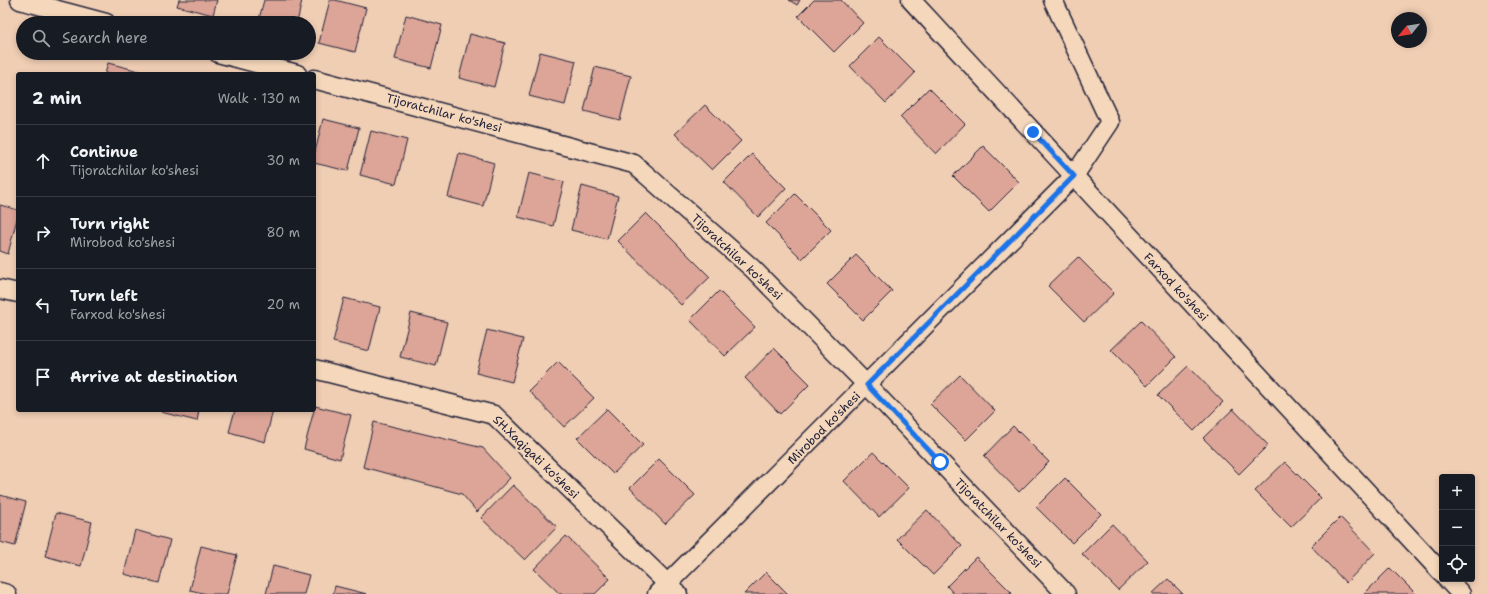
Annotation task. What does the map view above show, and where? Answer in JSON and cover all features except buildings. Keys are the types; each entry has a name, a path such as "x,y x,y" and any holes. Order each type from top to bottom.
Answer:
{"street":[{"path":"20,0 80,16"},
{"name":"Farxod ko'shesi","path":"911,0 1439,570"},
{"name":"Mirobod ko'shesi","path":"668,591 867,385 1074,176 1110,122 1053,0"},
{"path":"244,60 289,72"},
{"name":"Tijoratchilar ko'shesi","path":"316,79 634,164 753,268 867,385 1066,594"},
{"path":"0,288 16,292"},
{"name":"SH.Xaqiqati ko'shesi","path":"316,370 494,414 668,591"},
{"path":"1450,582 1461,594"},
{"path":"0,592 7,594"}],"route":[{"path":"940,462 867,385 1074,176 1033,132"}]}
